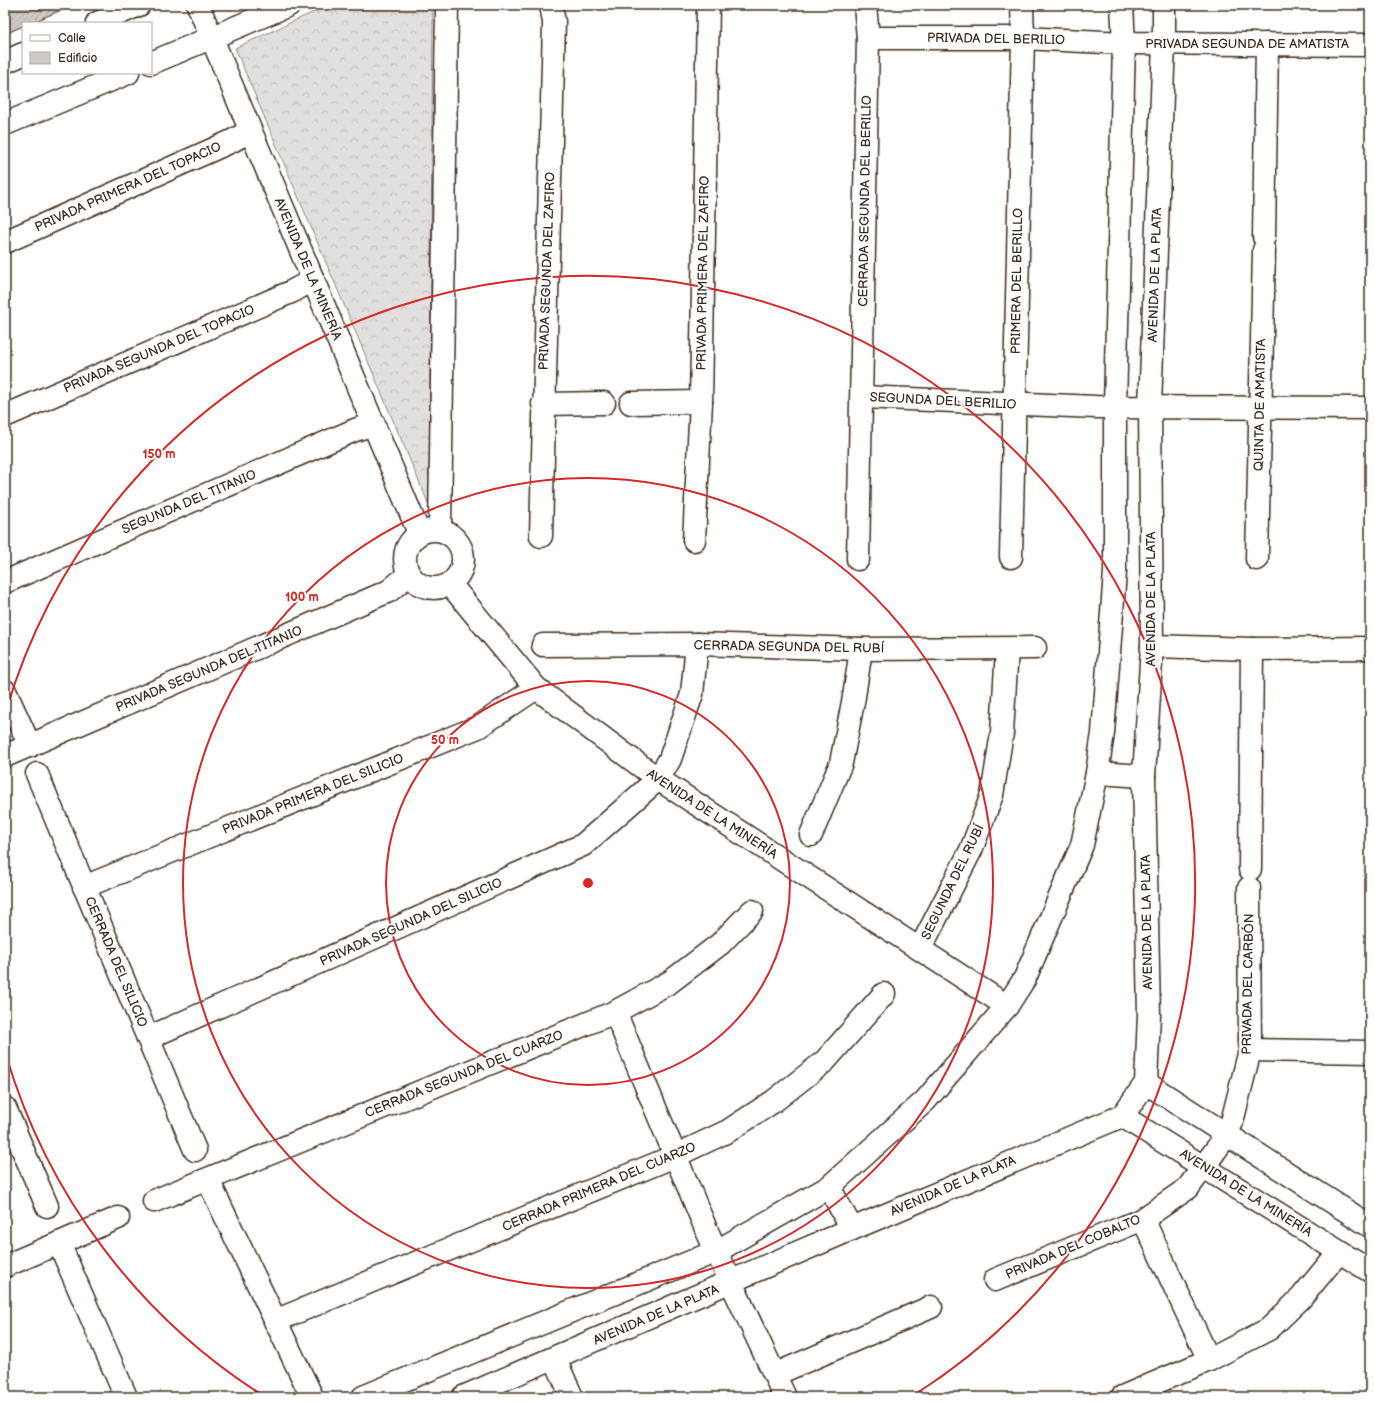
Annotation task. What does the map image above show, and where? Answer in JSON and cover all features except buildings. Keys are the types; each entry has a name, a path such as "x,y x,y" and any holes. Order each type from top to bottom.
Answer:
{"street":[{"path":"99,22 139,5"},
{"name":"AVENIDA DE LA MINERÍA","path":"198,5 419,533"},
{"path":"152,64 289,5"},
{"path":"440,530 447,5"},
{"name":"PRIVADA SEGUNDA DEL ZAFIRO","path":"540,536 554,22 551,5"},
{"name":"PRIVADA PRIMERA DEL ZAFIRO","path":"694,540 701,402 708,5"},
{"name":"CERRADA SEGUNDA DEL BERILIO","path":"862,397 868,38 865,5"},
{"name":"PRIMERA DEL BERILLO","path":"1011,557 1023,38 1022,5"},
{"path":"363,1397 716,1251 829,1187 925,1101 1007,1006 1025,978 1082,845 1098,773 1103,733 1115,572 1115,407 1124,43 1122,5"},
{"name":"AVENIDA DE LA PLATA","path":"1146,1083 1149,1015 1144,776 1152,646 1150,406 1164,43 1164,5"},
{"name":"PRIVADA DEL BERILIO","path":"868,38 1023,38 1124,43"},
{"name":"PRIVADA SEGUNDA DE AMATISTA","path":"1124,43 1370,45"},
{"name":"QUINTA DE AMATISTA","path":"1257,560 1267,44"},
{"path":"5,62 22,54"},
{"path":"5,124 126,74"},
{"name":"PRIVADA PRIMERA DEL TOPACIO","path":"5,242 225,144 250,131"},
{"name":"PRIVADA SEGUNDA DEL TOPACIO","path":"5,416 291,292 313,280"},
{"name":"SEGUNDA DEL BERILIO","path":"858,559 862,397 1115,407 1370,408"},
{"path":"631,403 701,402"},
{"path":"543,404 604,403"},
{"name":"SEGUNDA DEL TITANIO","path":"5,582 374,424"},
{"path":"429,530 440,530 450,535 458,543 463,554 460,570 450,584 439,588 427,588 416,583 408,575 404,561 406,547 419,533 429,530"},
{"name":"PRIVADA SEGUNDA DEL TITANIO","path":"5,756 389,591 408,575"},
{"name":"AVENIDA DE LA MINERÍA","path":"450,584 536,688 658,779 1007,1006"},
{"name":"CERRADA SEGUNDA DEL RUBÍ","path":"543,645 697,644 861,649 1035,648"},
{"name":"PRIVADA SEGUNDA DEL SILICIO","path":"148,1038 583,845 658,779 670,759 692,694 697,644"},
{"path":"1152,646 1252,649 1370,648"},
{"name":"SEGUNDA DEL RUBÍ","path":"920,949 971,850 992,795 1002,733 1007,648"},
{"path":"810,835 841,763 854,697 861,649"},
{"name":"PRIVADA DEL CARBÓN","path":"1204,1166 1226,1136 1232,1122 1250,1050 1249,878 1252,649"},
{"name":"PRIVADA PRIMERA DEL SILICIO","path":"84,887 478,727 536,688"},
{"path":"5,691 30,746"},
{"path":"1098,773 1144,776"},
{"name":"CERRADA DEL SILICIO","path":"37,774 195,1150"},
{"name":"CERRADA SEGUNDA DEL CUARZO","path":"154,1201 615,1012 676,977 720,944 752,911"},
{"name":"CERRADA PRIMERA DEL CUARZO","path":"276,1321 675,1156 728,1131 774,1101 825,1061 884,994"},
{"path":"615,1012 716,1251 776,1374 785,1397"},
{"path":"1250,1050 1370,1052"},
{"path":"1122,1116 1146,1083 1226,1136 1370,1226"},
{"path":"5,1108 47,1206"},
{"name":"AVENIDA DE LA MINERÍA","path":"1122,1116 1370,1271"},
{"name":"AVENIDA DE LA PLATA","path":"463,1397 555,1359 852,1229 1122,1116"},
{"name":"PRIVADA DEL COBALTO","path":"995,1280 1143,1219 1188,1188 1204,1166"},
{"path":"208,1180 312,1397"},
{"path":"829,1187 852,1229"},
{"path":"5,1266 118,1218"},
{"path":"1143,1219 1209,1360"},
{"path":"59,1243 119,1395"},
{"path":"1122,1397 1209,1360 1269,1329 1301,1298 1339,1252"},
{"path":"776,1374 932,1307"},
{"path":"555,1359 572,1397"}],"green space":[{"path":"329,5 431,5 433,10 429,505 235,48"}]}
